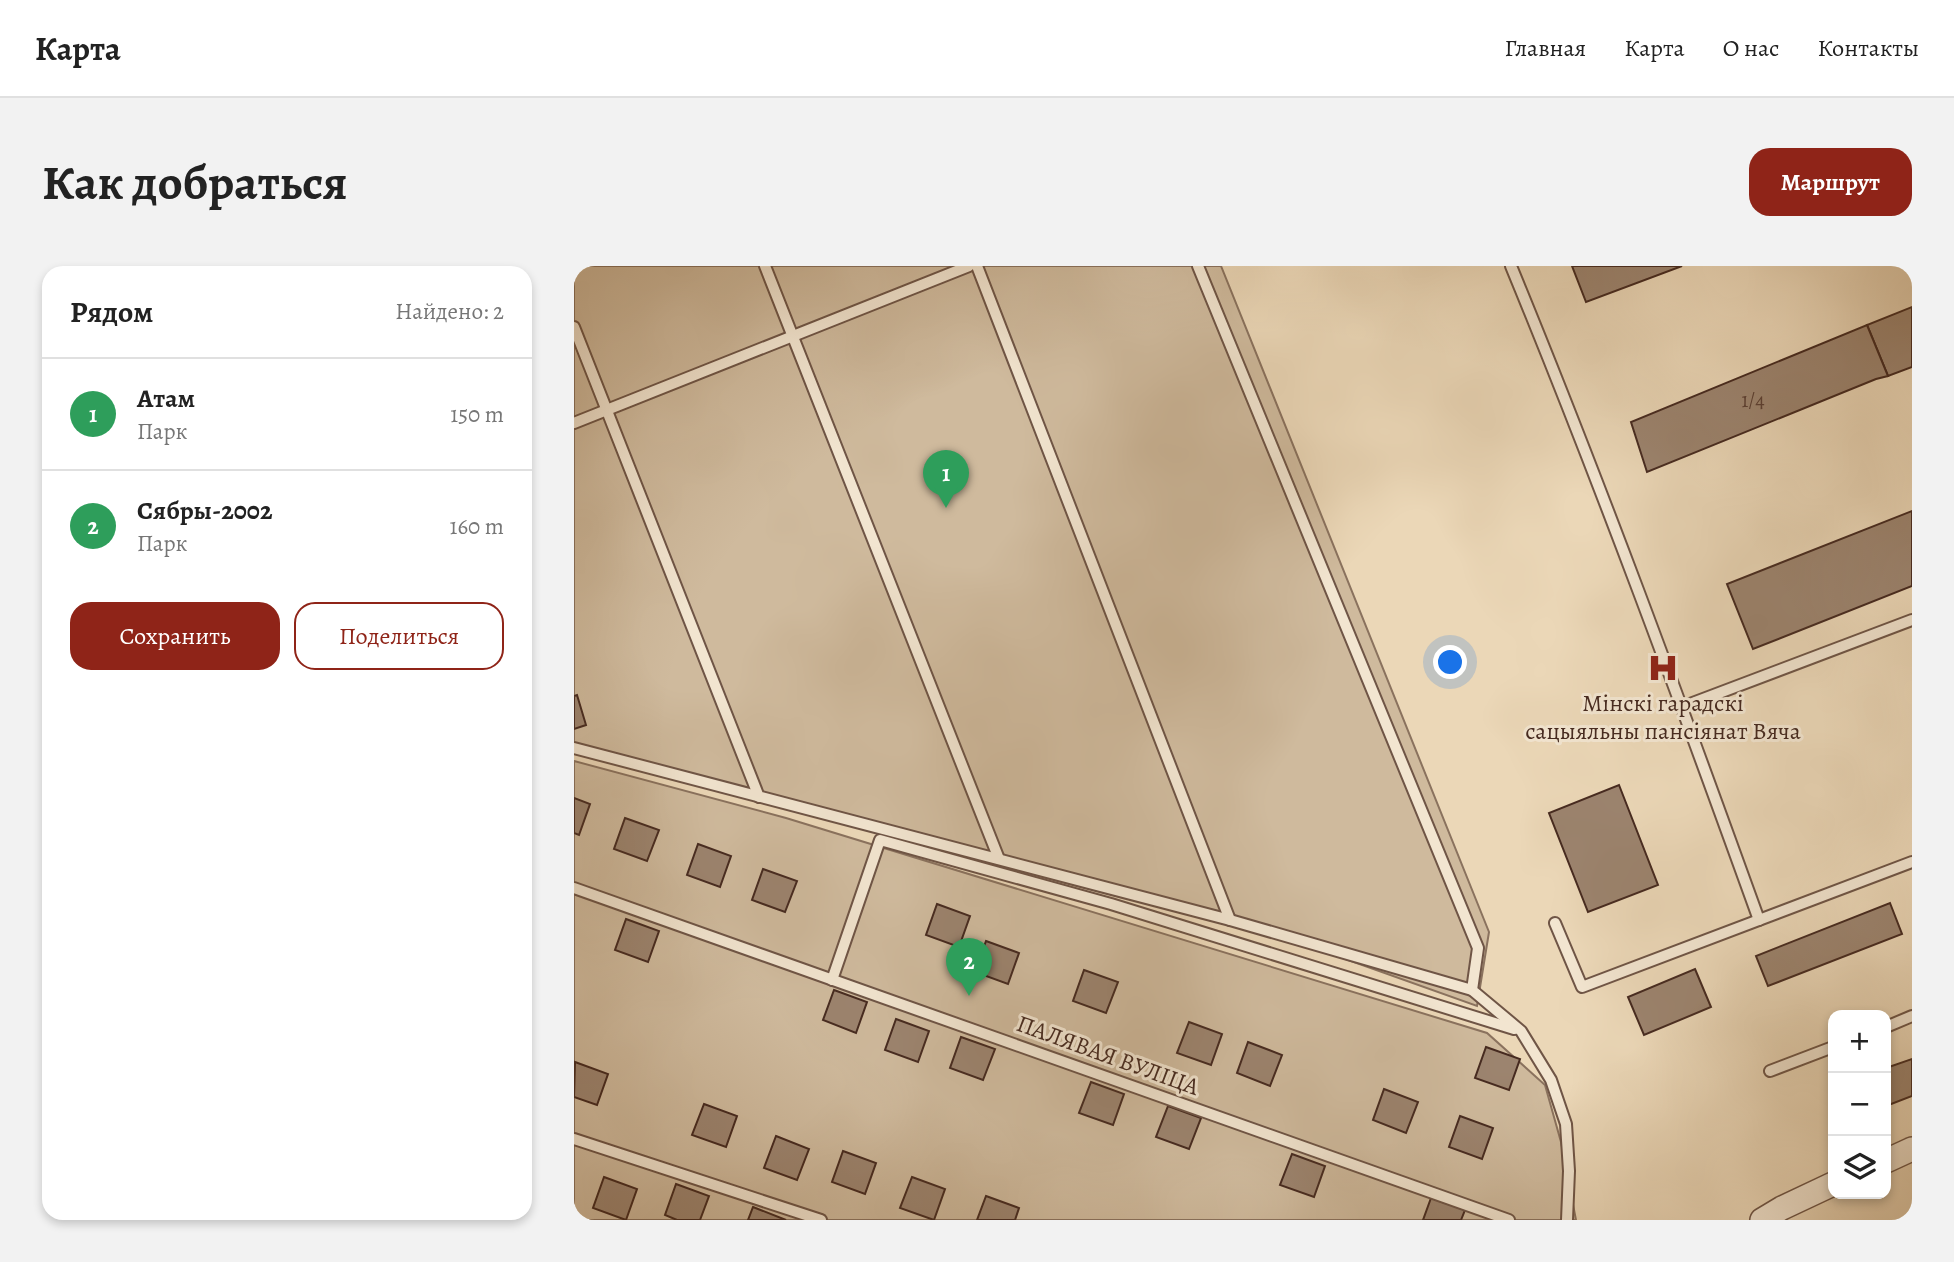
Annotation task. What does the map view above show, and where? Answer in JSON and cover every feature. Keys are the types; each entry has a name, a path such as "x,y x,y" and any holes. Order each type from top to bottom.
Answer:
{"street":[{"path":"1891,1159 1912,1149"},
{"path":"1762,1220 1828,1186"}],"lane":[{"path":"765,266 999,859"},
{"path":"574,423 969,266"},
{"path":"977,266 1230,920"},
{"path":"1198,266 1478,947 1472,990"},
{"path":"1511,266 1571,411 1759,920"},
{"path":"574,327 759,797"},
{"path":"1682,707 1912,620"},
{"path":"574,748 1230,920 1472,990 1521,1031 1551,1080 1566,1124 1569,1171 1567,1220"},
{"path":"832,980 880,840 1111,904 1521,1031"},
{"path":"1555,923 1582,987 1912,862"},
{"name":"ПАЛЯВАЯ ВУЛІЦА","path":"574,888 1509,1220"},
{"path":"1891,1025 1912,1017"},
{"path":"1770,1071 1828,1049"},
{"path":"574,1139 821,1220"}],"shaded area":[{"path":"574,266 1221,266 1489,932 1477,1006 1250,925 574,750"},
{"path":"574,761 786,818 1487,1033 1545,1085 1561,1142 1576,1220 574,1220"}],"building":[{"path":"1572,266 1682,266 1586,302"},
{"path":"1912,307 1912,367 1888,376 1867,325"},
{"path":"1867,325 1888,376 1647,472 1631,422"},
{"path":"1912,511 1912,586 1753,649 1727,584"},
{"path":"577,695 586,725 574,729 574,696"},
{"path":"1619,785 1658,885 1588,912 1549,813"},
{"path":"574,798 590,804 579,835 574,833"},
{"path":"625,818 659,830 647,861 614,849"},
{"path":"698,844 731,856 720,887 687,875"},
{"path":"763,869 797,881 785,912 752,900"},
{"path":"1890,903 1902,934 1768,986 1756,956"},
{"path":"937,904 970,916 959,947 926,935"},
{"path":"626,919 659,931 648,962 615,950"},
{"path":"986,941 1019,953 1008,984 975,972"},
{"path":"1695,969 1711,1007 1644,1035 1628,997"},
{"path":"1084,970 1118,982 1106,1013 1073,1001"},
{"path":"834,990 867,1002 856,1033 823,1020"},
{"path":"896,1019 929,1031 918,1062 885,1050"},
{"path":"1189,1022 1222,1034 1211,1065 1177,1053"},
{"path":"961,1037 995,1049 983,1080 950,1068"},
{"path":"1248,1042 1282,1055 1270,1086 1237,1073"},
{"path":"1486,1047 1520,1059 1509,1090 1475,1078"},
{"path":"1912,1059 1912,1096 1891,1104 1891,1073 1891,1066"},
{"path":"575,1062 608,1074 597,1105 574,1097"},
{"path":"1091,1082 1124,1094 1113,1125 1079,1113"},
{"path":"1384,1089 1418,1102 1406,1133 1373,1120"},
{"path":"704,1104 737,1116 726,1147 692,1135"},
{"path":"1168,1106 1201,1118 1189,1149 1156,1137"},
{"path":"1460,1116 1493,1128 1482,1159 1449,1147"},
{"path":"776,1136 809,1149 797,1180 764,1168"},
{"path":"843,1151 876,1163 865,1194 832,1182"},
{"path":"1292,1154 1325,1166 1314,1197 1280,1185"},
{"path":"604,1177 637,1189 626,1220 593,1208"},
{"path":"912,1177 945,1189 934,1220 900,1208"},
{"path":"676,1184 709,1196 700,1220 677,1220 665,1215"},
{"path":"986,1196 1019,1208 1015,1220 977,1220"},
{"path":"1431,1198 1465,1210 1461,1220 1423,1220"},
{"path":"753,1207 786,1220 748,1220"}],"place":[{"name":"Атам","path":"946,508"},
{"name":"Мінскі гарадскі сацыяльны пансіянат Вяча","path":"1663,668"},
{"name":"Сябры-2002","path":"969,996"}]}
